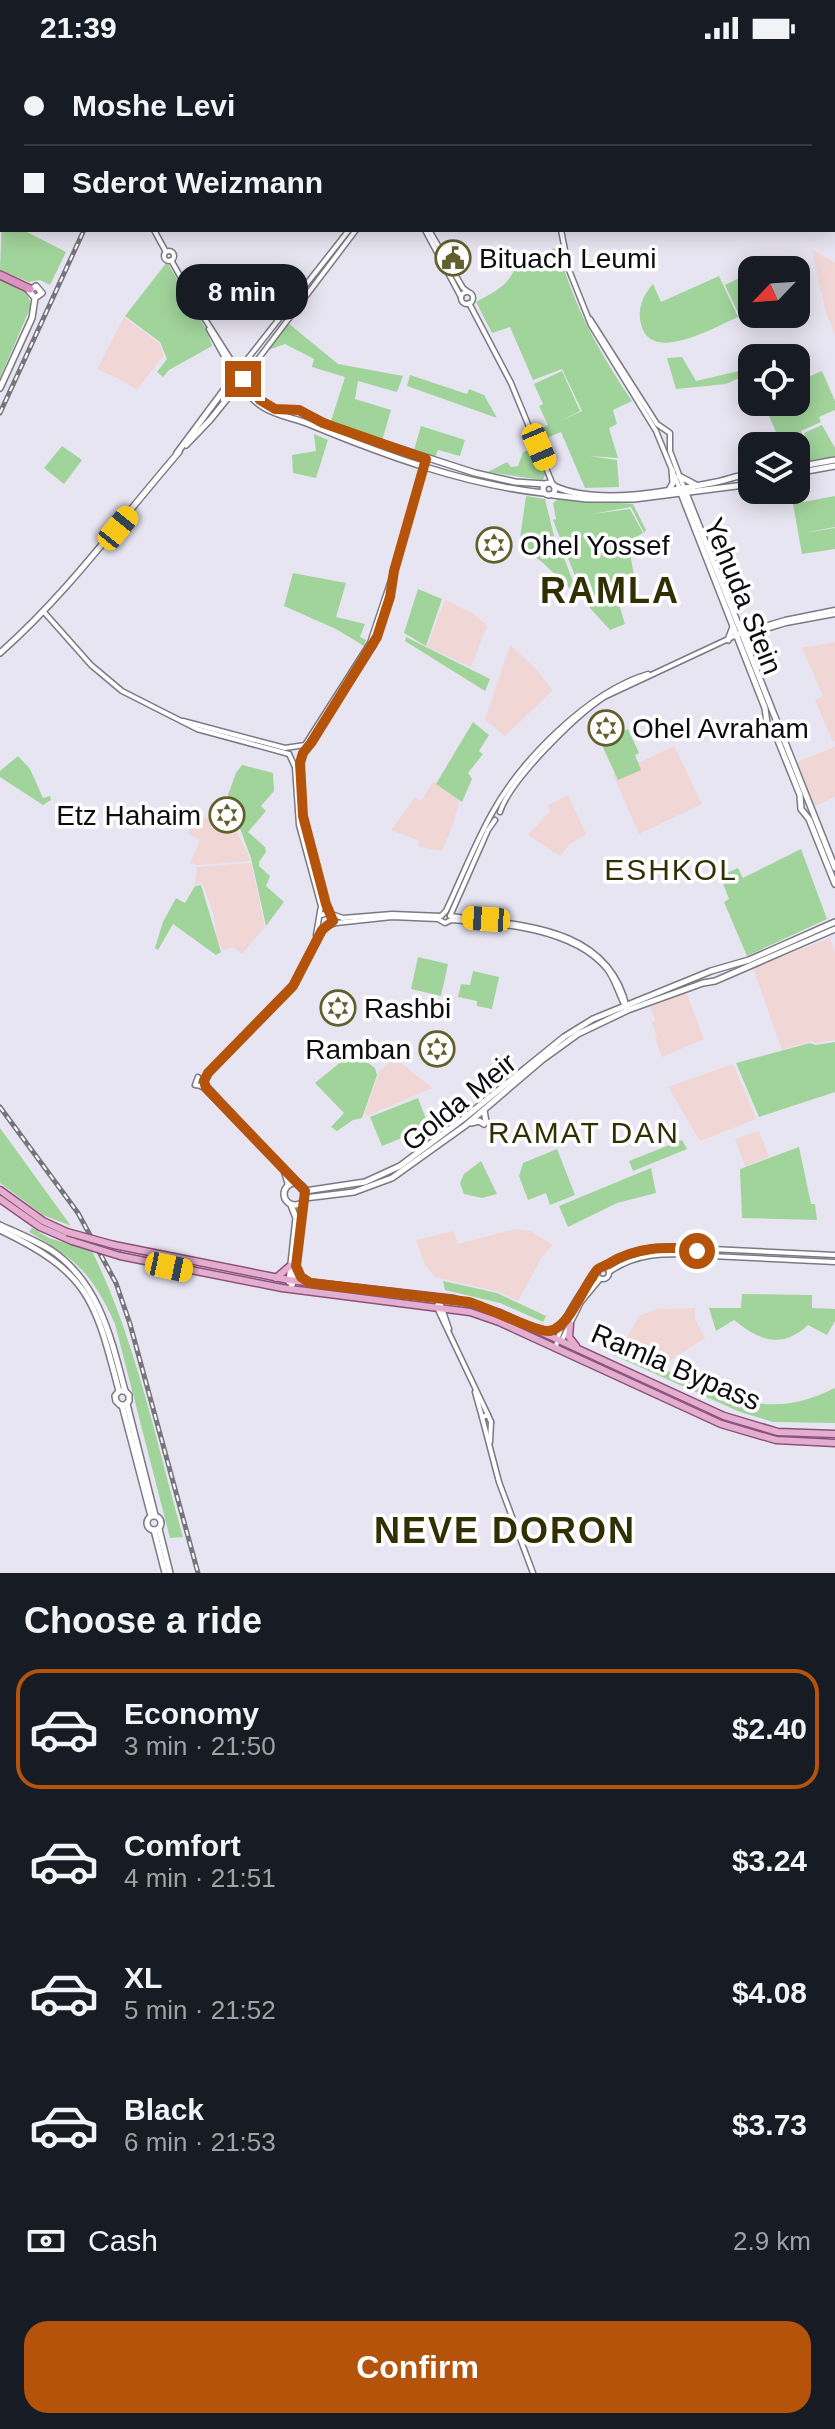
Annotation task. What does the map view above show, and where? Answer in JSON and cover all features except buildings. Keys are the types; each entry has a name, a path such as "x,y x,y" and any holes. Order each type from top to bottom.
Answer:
{"highway":[{"path":"0,275 30,289"}],"main road":[{"path":"34,286 41,289 41,295 35,298 30,295 30,289 34,286"},
{"path":"0,388 32,318 35,298"},
{"path":"249,371 260,400"},
{"path":"0,650 44,612 114,533 236,373 265,409 354,443 502,480 550,484 587,494 682,491"},
{"path":"241,381 260,400 275,409 303,412 323,423 496,487 613,500 738,485"},
{"path":"177,453 210,420 241,381"},
{"path":"295,411 292,415 296,421"},
{"path":"296,421 303,418 303,412"},
{"path":"810,467 835,463"},
{"path":"667,490 673,483 672,470"},
{"path":"679,476 702,488 738,477"},
{"path":"543,493 550,484"},
{"path":"550,484 553,495"},
{"path":"693,511 693,500 702,488"},
{"name":"Yehuda Stein","path":"682,491 693,511 740,635 770,726"},
{"name":"Yehuda Stein","path":"682,491 733,626 748,650 835,868"},
{"path":"728,640 733,626"},
{"path":"748,650 748,641 755,632"},
{"path":"766,719 770,715 776,719 770,726 835,884"},
{"path":"800,805 804,801 811,805 805,813"},
{"path":"626,1007 718,976 715,971 834,924"},
{"path":"712,978 834,924"},
{"name":"Golda Meir","path":"304,1201 380,1184 415,1164 564,1037 612,1010 626,1007"},
{"name":"Golda Meir","path":"305,1191 352,1185 379,1177 410,1160 484,1110 542,1060 578,1034 626,1007"},
{"path":"462,1102 466,1111 465,1122 485,1123 484,1110"},
{"path":"290,1289 293,1266 304,1201 305,1191 298,1184 288,1185 284,1195 296,1218 293,1266 310,1283"},
{"name":"Ramla Bypass","path":"0,1190 43,1221 67,1232 114,1245 291,1281 456,1309 582,1351 735,1420 778,1432 835,1434"},
{"name":"Ramla Bypass","path":"0,1199 40,1227 120,1256 290,1289 438,1306 490,1308 706,1418 743,1432 791,1442 835,1443"},
{"path":"291,1205 304,1201"},
{"path":"0,1228 46,1253 80,1284 101,1327 122,1391 129,1396 125,1404 153,1516 161,1521 156,1529"},
{"path":"276,1278 293,1266"},
{"path":"446,1319 456,1309"},
{"path":"539,1331 568,1324 569,1337 582,1351"},
{"path":"122,1391 115,1400 125,1404"},
{"path":"153,1516 147,1524 156,1529 168,1573"}],"street":[{"path":"155,232 166,252 165,259 171,260 236,373 347,232"},
{"path":"241,381 354,232"},
{"path":"428,232 463,288 473,297 469,303"},
{"path":"428,232 463,302 469,303"},
{"path":"561,232 563,252 597,337 659,438 682,491"},
{"path":"461,297 467,291"},
{"path":"579,295 609,349 655,420 671,435 669,442 682,491"},
{"path":"469,303 504,369 550,473 550,484"},
{"path":"659,438 664,430"},
{"path":"659,438 669,442"},
{"path":"183,721 292,748 308,741 370,643 426,462"},
{"path":"204,1085 195,1085 195,1080 208,1073 293,986 322,930 333,921 304,824 301,759 374,645 390,597 394,571"},
{"path":"44,612 112,685 197,729 289,754 295,767 299,825 321,906 322,924 392,917 446,917 523,927 576,947 605,967 626,1007"},
{"path":"446,917 495,812 525,773 604,697 740,635 785,620 835,612"},
{"path":"740,635 835,612"},
{"path":"299,747 303,753"},
{"path":"289,754 292,748"},
{"path":"292,760 301,759"},
{"path":"446,917 495,820 495,812"},
{"path":"495,812 501,818 495,820"},
{"path":"321,917 330,914 339,918 392,914 516,922 578,944 608,965 619,982 626,1007"},
{"path":"314,946 321,917"},
{"path":"612,1010 620,995"},
{"path":"204,1085 208,1073"},
{"path":"198,1077 298,1184"},
{"path":"283,1170 288,1185"},
{"path":"697,1252 704,1245 710,1249 835,1255"},
{"path":"558,1343 598,1277 598,1269 606,1269 625,1255 648,1248 697,1252 703,1260 711,1256 835,1262"},
{"path":"710,1249 711,1256"},
{"path":"598,1277 607,1278 606,1269"},
{"path":"438,1306 452,1339"},
{"path":"438,1306 485,1416 490,1448 504,1496 533,1573"},
{"path":"485,1416 491,1422 490,1448"},
{"path":"485,1424 491,1422"}],"shaded area":[{"path":"812,250 835,262 835,335 826,313"},
{"path":"124,317 159,343 164,355 137,390 97,369"},
{"path":"445,600 474,614 487,626 471,667 427,647"},
{"path":"835,642 833,742 815,700 823,696 802,648"},
{"path":"510,645 553,690 505,736 485,720"},
{"path":"674,746 702,804 639,834 613,775"},
{"path":"835,747 835,797 815,806 797,762"},
{"path":"433,782 459,800 442,851 418,847 419,841 391,830 415,797 421,801"},
{"path":"568,795 586,834 569,845 560,856 528,835 550,811 548,805"},
{"path":"195,816 232,822 251,861 190,863 200,840 188,834"},
{"path":"251,863 265,927 242,954 233,947 223,950 217,941 214,916 202,883 195,884 197,867"},
{"path":"830,938 835,953 835,1040 811,1041 782,1050 753,968"},
{"path":"686,992 704,1039 662,1057 650,1007"},
{"path":"394,1057 432,1088 367,1116 365,1113 379,1072"},
{"path":"733,1064 756,1119 700,1141 668,1087"},
{"path":"759,1131 769,1157 745,1166 735,1139"},
{"path":"515,1229 530,1231 553,1245 542,1257 518,1301 499,1292 435,1277 425,1265 416,1240 453,1231 458,1244"},
{"path":"695,1308 695,1319 705,1338 660,1367 621,1348 639,1316 657,1309"}],"green space":[{"path":"1,232 27,232 66,252 50,285 40,280 29,282 0,270"},
{"path":"557,247 588,327 632,401 613,410 617,424 609,428 618,458 589,456 617,460 619,487 585,488 561,432 539,441 535,431 548,425 534,384 562,371 580,411 560,421 582,411 562,369 533,380 510,327 492,333 476,302 505,284 516,266"},
{"path":"167,262 207,331 212,346 169,370 163,377 157,372 167,359 160,342 125,316"},
{"path":"719,276 738,317 684,340 657,342 647,336 641,324 640,308 653,284 661,302"},
{"path":"0,278 27,291 31,306 0,378"},
{"path":"738,279 738,313 725,285"},
{"path":"288,323 338,364 403,376 397,392 358,381 355,399 391,410 382,441 331,421 345,377 312,367 314,359 285,344 268,350"},
{"path":"682,357 696,381 738,371 738,378 726,384 676,389 667,358"},
{"path":"822,371 835,401 835,410 819,417 821,422 801,432 776,432 769,416 810,416 810,376"},
{"path":"410,375 467,394 469,389 484,395 497,418 407,386"},
{"path":"822,425 835,448 835,456 810,460 810,432 806,432"},
{"path":"421,426 465,440 460,456 438,450 435,457 414,450"},
{"path":"314,434 328,440 316,478 293,473 292,455 316,451"},
{"path":"62,446 82,460 64,484 44,468"},
{"path":"534,448 545,474 543,480 488,472 507,462 511,467 518,466 523,452"},
{"path":"526,496 545,499 554,536 549,539 555,552 561,550 579,597 519,545"},
{"path":"835,496 835,527 804,533 835,528 835,549 802,554 793,504 810,504 810,501"},
{"path":"559,498 633,504 646,530 644,533 631,507 592,514 630,509 643,533 628,542 637,592 595,606 618,601 625,624 610,630 590,608 581,591 553,520 556,519 553,503"},
{"path":"293,573 346,583 336,617 365,624 360,637 366,640 364,646 336,629 284,606"},
{"path":"418,589 442,599 426,646 404,633"},
{"path":"406,637 490,679 485,691 405,641"},
{"path":"473,722 489,735 479,751 483,754 468,773 472,779 462,802 436,784"},
{"path":"628,729 639,753 635,755 641,770 618,780 600,741"},
{"path":"18,756 30,769 43,798 50,796 51,800 43,805 0,777 0,771"},
{"path":"242,765 273,773 274,791 261,806 266,811 248,832 265,847 266,852 259,866 270,876 266,886 284,902 266,926 251,858 232,807 224,806"},
{"path":"801,849 827,919 747,956 724,902 729,899 720,876 738,868 743,878"},
{"path":"201,885 221,952 216,955 173,924 158,950 155,948 163,922 176,898 185,903 195,886"},
{"path":"418,957 448,964 441,996 411,989"},
{"path":"473,971 499,977 492,1009 477,1006 477,1001 458,997 461,984 470,985"},
{"path":"835,1042 835,1092 759,1117 736,1063 810,1043"},
{"path":"353,1052 375,1068 377,1075 362,1118 337,1131 331,1127 344,1113 315,1083"},
{"path":"418,1098 429,1127 382,1146 370,1117"},
{"path":"0,1128 71,1226 43,1215 0,1183"},
{"path":"682,1140 687,1149 633,1171 629,1161"},
{"path":"799,1147 817,1220 742,1218 740,1169"},
{"path":"557,1149 575,1195 550,1205 546,1193 528,1200 519,1176 523,1163"},
{"path":"481,1161 497,1194 482,1198 464,1194 460,1183 464,1174"},
{"path":"651,1168 656,1193 617,1203 568,1227 559,1206"},
{"path":"32,1228 49,1238 92,1251 133,1356 183,1537 170,1538 115,1324 107,1307 81,1269 29,1232"},
{"path":"443,1281 497,1293 546,1316 543,1322 500,1303 445,1290"},
{"path":"742,1294 812,1295 812,1308 835,1309 835,1321 827,1335 808,1325 789,1338 779,1340 752,1333 734,1320 716,1331 709,1308 741,1308"},
{"path":"613,1348 722,1393 758,1403 794,1402 835,1388 835,1423 773,1422 740,1412 611,1354"}],"railway":[{"path":"0,413 83,232"},
{"path":"0,1107 78,1213 116,1283 198,1573"}],"place":[{"name":"Bituach Leumi","path":"453,258"},
{"name":"Ohel Yossef","path":"494,545"},
{"name":"Ohel Avraham","path":"606,728"},
{"name":"Etz Hahaim","path":"227,815"},
{"name":"Rashbi","path":"338,1008"},
{"name":"Ramban","path":"437,1049"}],"district":[{"name":"RAMLA","path":"610,590"},
{"name":"ESHKOL","path":"671,869"},
{"name":"RAMAT DAN","path":"584,1132"},
{"name":"NEVE DORON","path":"505,1530"}],"route":[{"path":"243,379 260,400 275,409 299,410 323,423 426,459 377,637 303,753 300,763 304,824 333,921 322,930 293,986 208,1073 204,1081 206,1088 305,1191 296,1266 299,1274 310,1283 469,1302 490,1308 539,1331 549,1331 565,1324 583,1289 599,1268 648,1248 672,1247 697,1251"}]}
